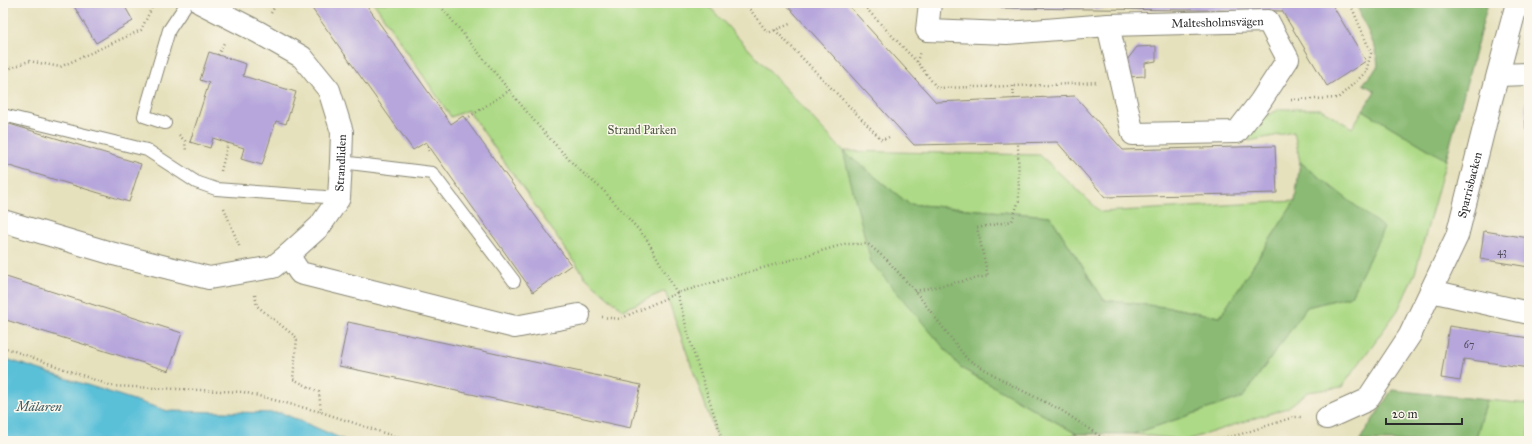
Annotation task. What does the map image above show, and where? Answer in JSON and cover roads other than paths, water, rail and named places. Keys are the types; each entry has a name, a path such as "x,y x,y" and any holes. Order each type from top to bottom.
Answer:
{"street":[{"name":"Strandliden","path":"3,221 114,254 209,278 273,267 320,226 339,198 342,132 329,90 302,58 201,3"},
{"name":"Maltesholmsvägen","path":"930,3 927,30 1007,33 1108,25 1268,21 1288,59 1260,102 1237,132 1133,134 1108,25"},
{"name":"Sparrisbacken","path":"1327,418 1367,400 1410,335 1457,236 1517,3"},
{"path":"1498,75 1529,74"},
{"path":"288,255 300,273 515,327 579,316"},
{"path":"1431,291 1529,313"}],"lane":[{"path":"165,123 144,116 169,30 188,3"},
{"path":"3,115 146,150 196,182 216,189 339,198"},
{"path":"341,162 432,173 514,281"}],"water":[{"name":"Mälaren","path":"3,358 168,411 282,413 347,441 3,441"}],"park label":[{"name":"Strand Parken","path":"642,130"}]}
